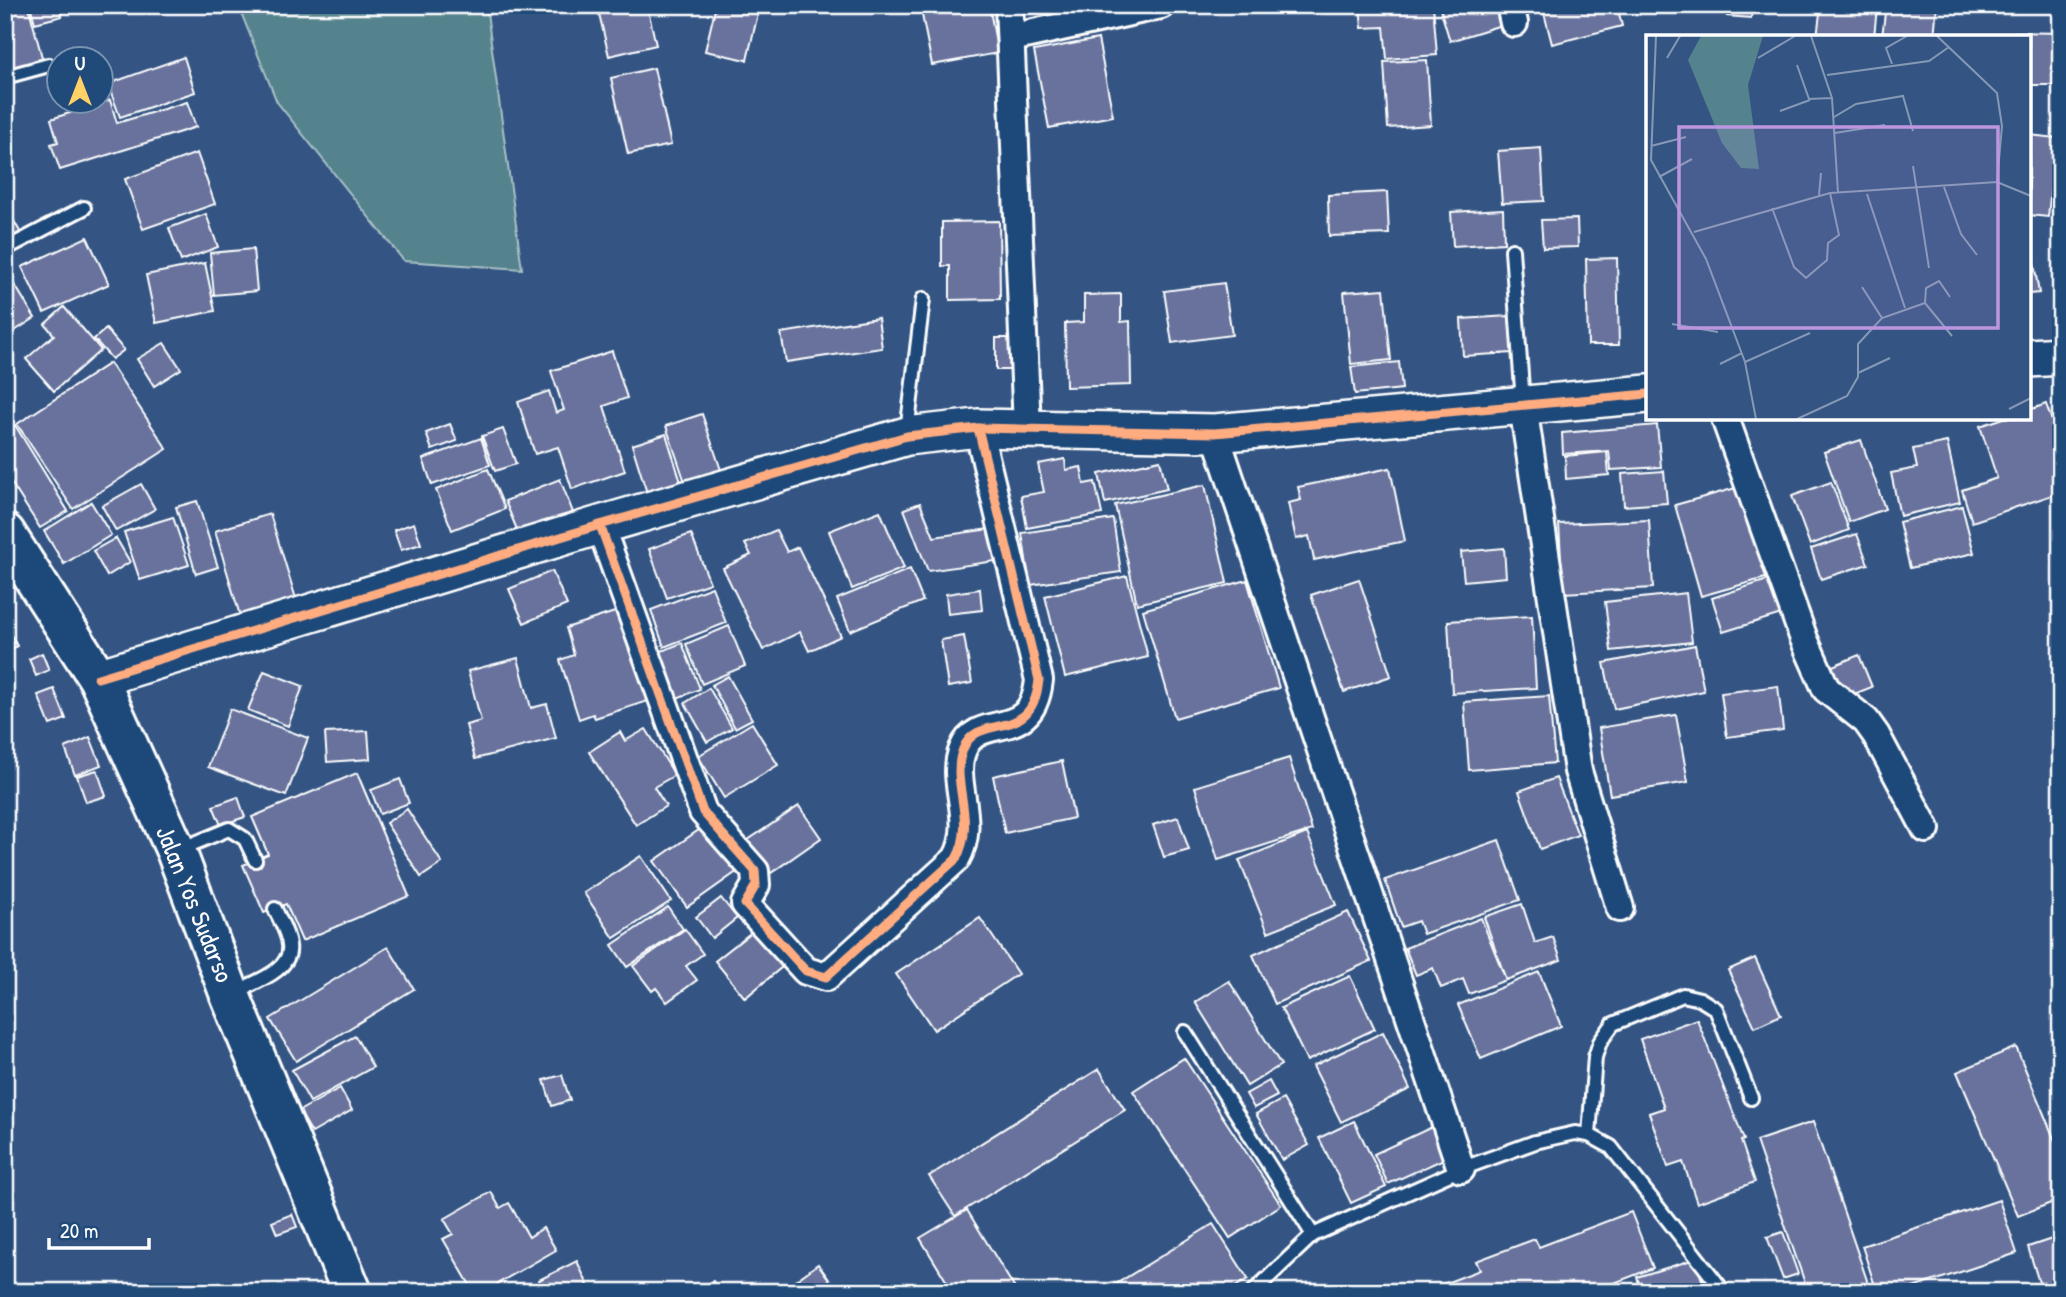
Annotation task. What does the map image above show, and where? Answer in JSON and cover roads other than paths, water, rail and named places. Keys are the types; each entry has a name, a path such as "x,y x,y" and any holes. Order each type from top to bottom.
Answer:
{"highway":[{"name":"Jalan Yos Sudarso","path":"5,533 98,678 176,851 230,995 352,1292"}],"street":[{"path":"1009,5 1027,428"},
{"path":"1011,38 1161,5"},
{"path":"98,678 600,525 907,436 978,428 1215,433 1646,394"},
{"path":"1523,407 1578,771 1620,908"},
{"path":"1727,420 1804,639 1826,689 1866,721 1926,829"},
{"path":"600,525 703,812 755,871 756,886 745,904 806,971 826,977 956,859 964,845 966,832 960,761 963,748 971,737 982,731 1023,718 1032,710 1038,694 1039,680 978,428"},
{"path":"1215,433 1461,1169"}],"lane":[{"path":"5,77 46,66"},
{"path":"5,249 84,208"},
{"path":"1512,250 1523,407"},
{"path":"907,436 923,299"},
{"path":"176,851 229,829 245,839 255,860"},
{"path":"230,995 282,967 288,958 289,945 275,909"},
{"path":"1589,1135 1595,1057 1600,1042 1613,1024 1683,995 1700,999 1716,1009 1751,1098"},
{"path":"1185,1032 1313,1235"},
{"path":"1253,1292 1313,1235 1461,1169 1535,1142 1575,1133 1589,1135 1611,1147 1724,1292"},
{"path":"5,1290 11,1292"}]}
